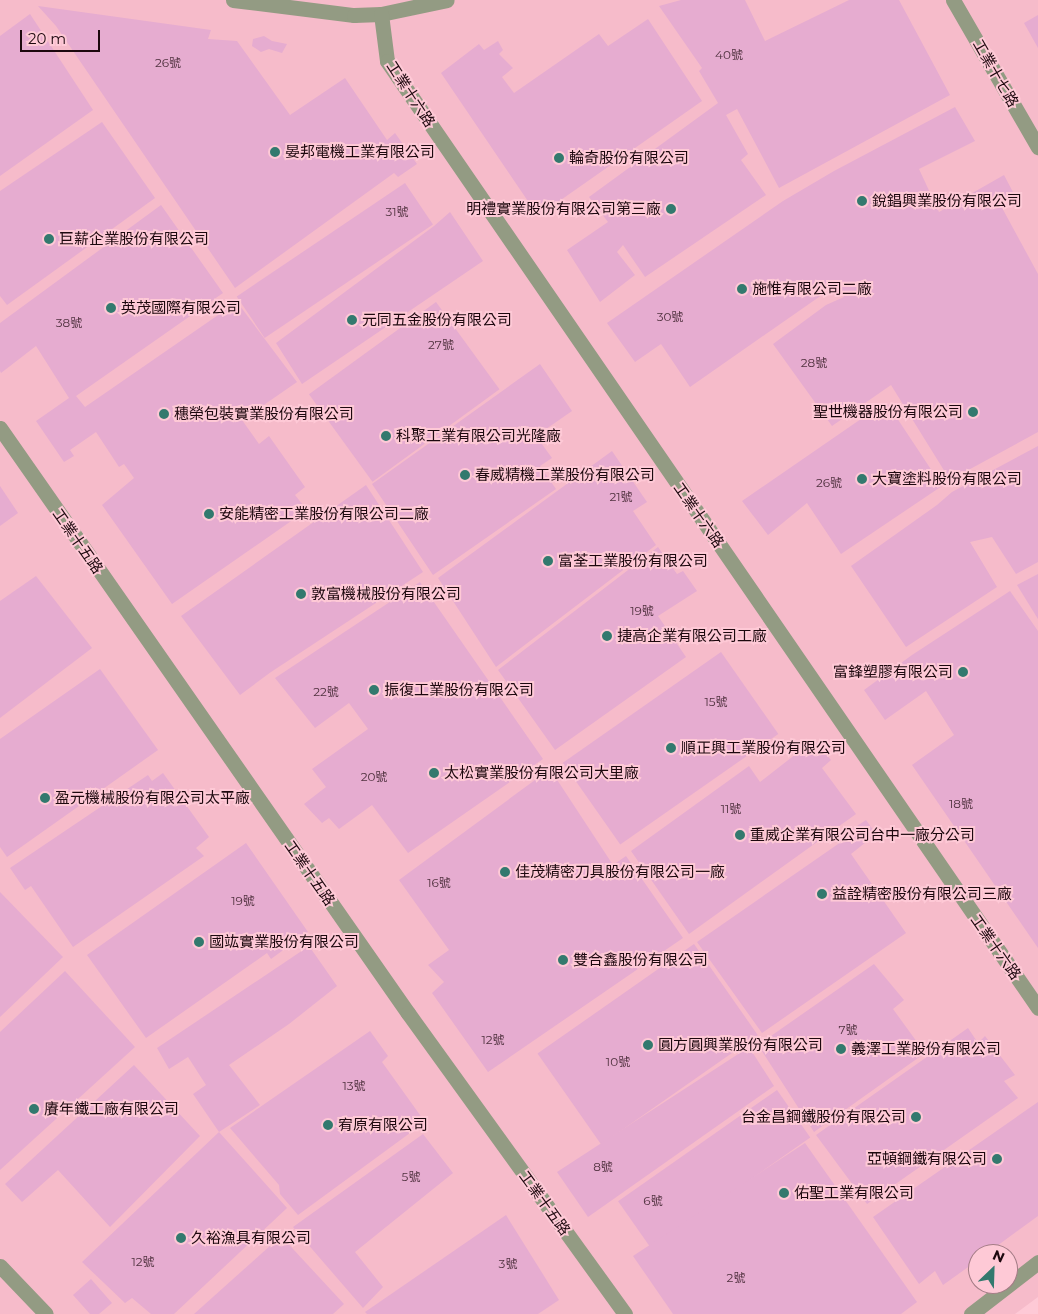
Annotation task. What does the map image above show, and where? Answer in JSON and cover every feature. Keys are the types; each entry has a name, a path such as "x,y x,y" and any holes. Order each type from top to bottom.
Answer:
{"street":[{"path":"233,0 354,15 381,14 447,0"},
{"name":"工業十七路","path":"953,0 1038,147"},
{"name":"工業十六路","path":"381,14 387,61 1038,1008"},
{"name":"工業十五路","path":"0,428 402,1005 625,1314"},
{"path":"970,1314 1038,1262"},
{"path":"0,1266 46,1314"}],"shaded area":[{"path":"0,0 1038,0 1038,1297 1015,1314 0,1314"}],"building":[{"path":"681,0 745,0 765,41 849,0 899,0 950,95 779,188 737,109 726,115 748,154 741,160 766,195 645,277 623,245 617,252 635,275 600,302 567,250 608,222 589,197 718,103 699,71 702,68 659,6"},
{"name":"晏邦電機工業有限公司","path":"38,6 211,30 208,39 237,41 290,115 345,78 387,140 395,133 417,164 398,177 394,173 235,288 56,26"},
{"path":"30,14 93,110 0,176 0,36"},
{"path":"1038,15 1038,48 1024,23"},
{"name":"輪奇股份有限公司","path":"648,19 702,101 538,216 441,73 479,44 484,50 498,41 503,50 499,54 513,68 502,77 514,93 599,34 608,46"},
{"path":"264,36 272,41 287,44 282,53 269,49 261,52 252,46 253,39"},
{"path":"955,107 975,141 919,169 939,212 1004,175 1014,194 1000,204 1038,274 1038,432 950,480 891,385 832,426 773,344 826,305 844,297 835,281 819,297 690,387 661,344 635,362 607,323 783,201 834,171"},
{"name":"巨薪企業股份有限公司","path":"102,122 155,198 7,305 0,296 0,191"},
{"path":"405,183 433,224 265,338 237,297"},
{"path":"161,205 223,293 76,396 85,407 237,302 297,382 242,420 259,444 269,436 305,487 295,495 307,510 172,604 102,505 134,478 124,464 119,467 96,432 70,450 74,456 64,462 36,421 69,398 36,346 1,373 0,371 0,323"},
{"name":"元同五金股份有限公司","path":"450,212 483,261 302,384 276,343 434,226"},
{"name":"科聚工業有限公司光隆廠","path":"436,302 499,389 372,482 309,394"},
{"name":"春威精機工業股份有限公司","path":"540,364 572,411 536,436 552,458 540,466 556,489 433,575 372,484"},
{"name":"大寶塗料股份有限公司","path":"887,403 942,486 841,554 807,503 768,535 742,501"},
{"path":"1038,446 1038,562 1016,574 992,537 970,542 997,587 906,647 851,566 937,505 952,492"},
{"name":"富荃工業股份有限公司","path":"612,451 647,502 633,511 656,545 496,667 438,578"},
{"name":"敦富機械股份有限公司","path":"366,485 423,572 271,672 240,695 181,616"},
{"path":"0,486 18,513 0,526"},
{"name":"捷高企業有限公司工廠","path":"658,547 677,574 683,571 697,591 658,616 686,657 555,750 498,670"},
{"path":"1038,574 1038,619 1017,585"},
{"path":"36,576 92,648 0,718 0,601"},
{"path":"420,582 543,759 408,853 372,805 339,829 329,818 322,823 304,804 326,787 312,769 368,729 349,703 315,728 275,678"},
{"path":"1010,591 1038,631 1038,948 912,765 954,735 926,691 885,720 864,690 912,655"},
{"name":"順正興工業股份有限公司","path":"721,652 778,734 620,845 563,763"},
{"name":"盈元機械股份有限公司太平廠","path":"100,669 158,750 7,857 0,847 0,739"},
{"name":"重威企業有限公司台中一廠分公司","path":"814,740 831,760 822,768 856,814 689,934 631,851 749,766 760,782"},
{"path":"550,769 613,865 626,856 683,938 488,1072 432,993 444,982 428,965 449,950 399,880"},
{"path":"163,773 209,837 196,848 204,856 73,947 31,886 25,890 10,868 148,775 152,781"},
{"name":"益詮精密股份有限公司三廠","path":"866,820 876,834 851,854 906,933 762,1033 697,942 841,842 839,838"},
{"name":"國竑實業股份有限公司","path":"246,843 308,932 271,959 267,953 146,1038 87,955"},
{"path":"0,892 63,957 0,1017"},
{"name":"圓方圓興業股份有限公司","path":"694,944 758,1035 601,1144 538,1054"},
{"path":"309,946 337,986 289,1024 229,1065 260,1105 219,1132 193,1094 206,1085 188,1057 169,1069 157,1048"},
{"name":"義澤工業股份有限公司","path":"874,964 904,1000 893,1009 925,1053 814,1132 758,1045"},
{"name":"賡年鐵工廠有限公司","path":"65,971 135,1047 0,1170 0,1032"},
{"name":"台金昌鋼鐵股份有限公司","path":"968,1028 978,1043 985,1036 1015,1075 1004,1081 1018,1098 867,1204 816,1135"},
{"name":"宥原有限公司","path":"370,1031 388,1056 382,1062 425,1122 298,1215 280,1194 279,1185 230,1128"},
{"path":"749,1047 774,1086 588,1217 557,1172"},
{"path":"134,1065 200,1136 110,1227 58,1170 22,1202 5,1184"},
{"path":"777,1090 810,1138 651,1249 618,1201"},
{"name":"亞頓鋼鐵有限公司","path":"1038,1102 1038,1216 1000,1244 968,1244 968,1267 943,1285 935,1271 919,1284 873,1217"},
{"name":"久裕漁具有限公司","path":"219,1132 287,1208 174,1314 151,1314 132,1298 125,1303 82,1262"},
{"path":"423,1134 453,1173 355,1252 383,1287 363,1308 293,1227"},
{"name":"佑聖工業有限公司","path":"805,1143 917,1302 901,1314 673,1314 633,1256"},
{"path":"506,1215 559,1300 538,1314 367,1314 365,1312"},
{"path":"281,1236 344,1304 333,1314 194,1314"},
{"path":"91,1279 112,1303 99,1314 90,1314 73,1295"}],"place":[{"name":"晏邦電機工業有限公司","path":"275,152"},
{"name":"輪奇股份有限公司","path":"559,158"},
{"name":"銳錩興業股份有限公司","path":"862,201"},
{"name":"明禮實業股份有限公司第三廠","path":"671,209"},
{"name":"巨薪企業股份有限公司","path":"49,239"},
{"name":"施惟有限公司二廠","path":"742,289"},
{"name":"英茂國際有限公司","path":"111,308"},
{"name":"元同五金股份有限公司","path":"352,320"},
{"name":"聖世機器股份有限公司","path":"973,412"},
{"name":"穗榮包裝實業股份有限公司","path":"164,414"},
{"name":"科聚工業有限公司光隆廠","path":"386,436"},
{"name":"春威精機工業股份有限公司","path":"465,475"},
{"name":"大寶塗料股份有限公司","path":"862,479"},
{"name":"安能精密工業股份有限公司二廠","path":"209,514"},
{"name":"富荃工業股份有限公司","path":"548,561"},
{"name":"敦富機械股份有限公司","path":"301,594"},
{"name":"捷高企業有限公司工廠","path":"607,636"},
{"name":"富鋒塑膠有限公司","path":"963,672"},
{"name":"振復工業股份有限公司","path":"374,690"},
{"name":"順正興工業股份有限公司","path":"671,748"},
{"name":"太松實業股份有限公司大里廠","path":"434,773"},
{"name":"盈元機械股份有限公司太平廠","path":"45,798"},
{"name":"重威企業有限公司台中一廠分公司","path":"740,835"},
{"name":"佳茂精密刀具股份有限公司一廠","path":"505,872"},
{"name":"益詮精密股份有限公司三廠","path":"822,894"},
{"name":"國竑實業股份有限公司","path":"199,942"},
{"name":"雙合鑫股份有限公司","path":"563,960"},
{"name":"圓方圓興業股份有限公司","path":"648,1045"},
{"name":"義澤工業股份有限公司","path":"841,1049"},
{"name":"賡年鐵工廠有限公司","path":"34,1109"},
{"name":"台金昌鋼鐵股份有限公司","path":"916,1117"},
{"name":"宥原有限公司","path":"328,1125"},
{"name":"亞頓鋼鐵有限公司","path":"997,1159"},
{"name":"佑聖工業有限公司","path":"784,1193"},
{"name":"久裕漁具有限公司","path":"181,1238"}]}
